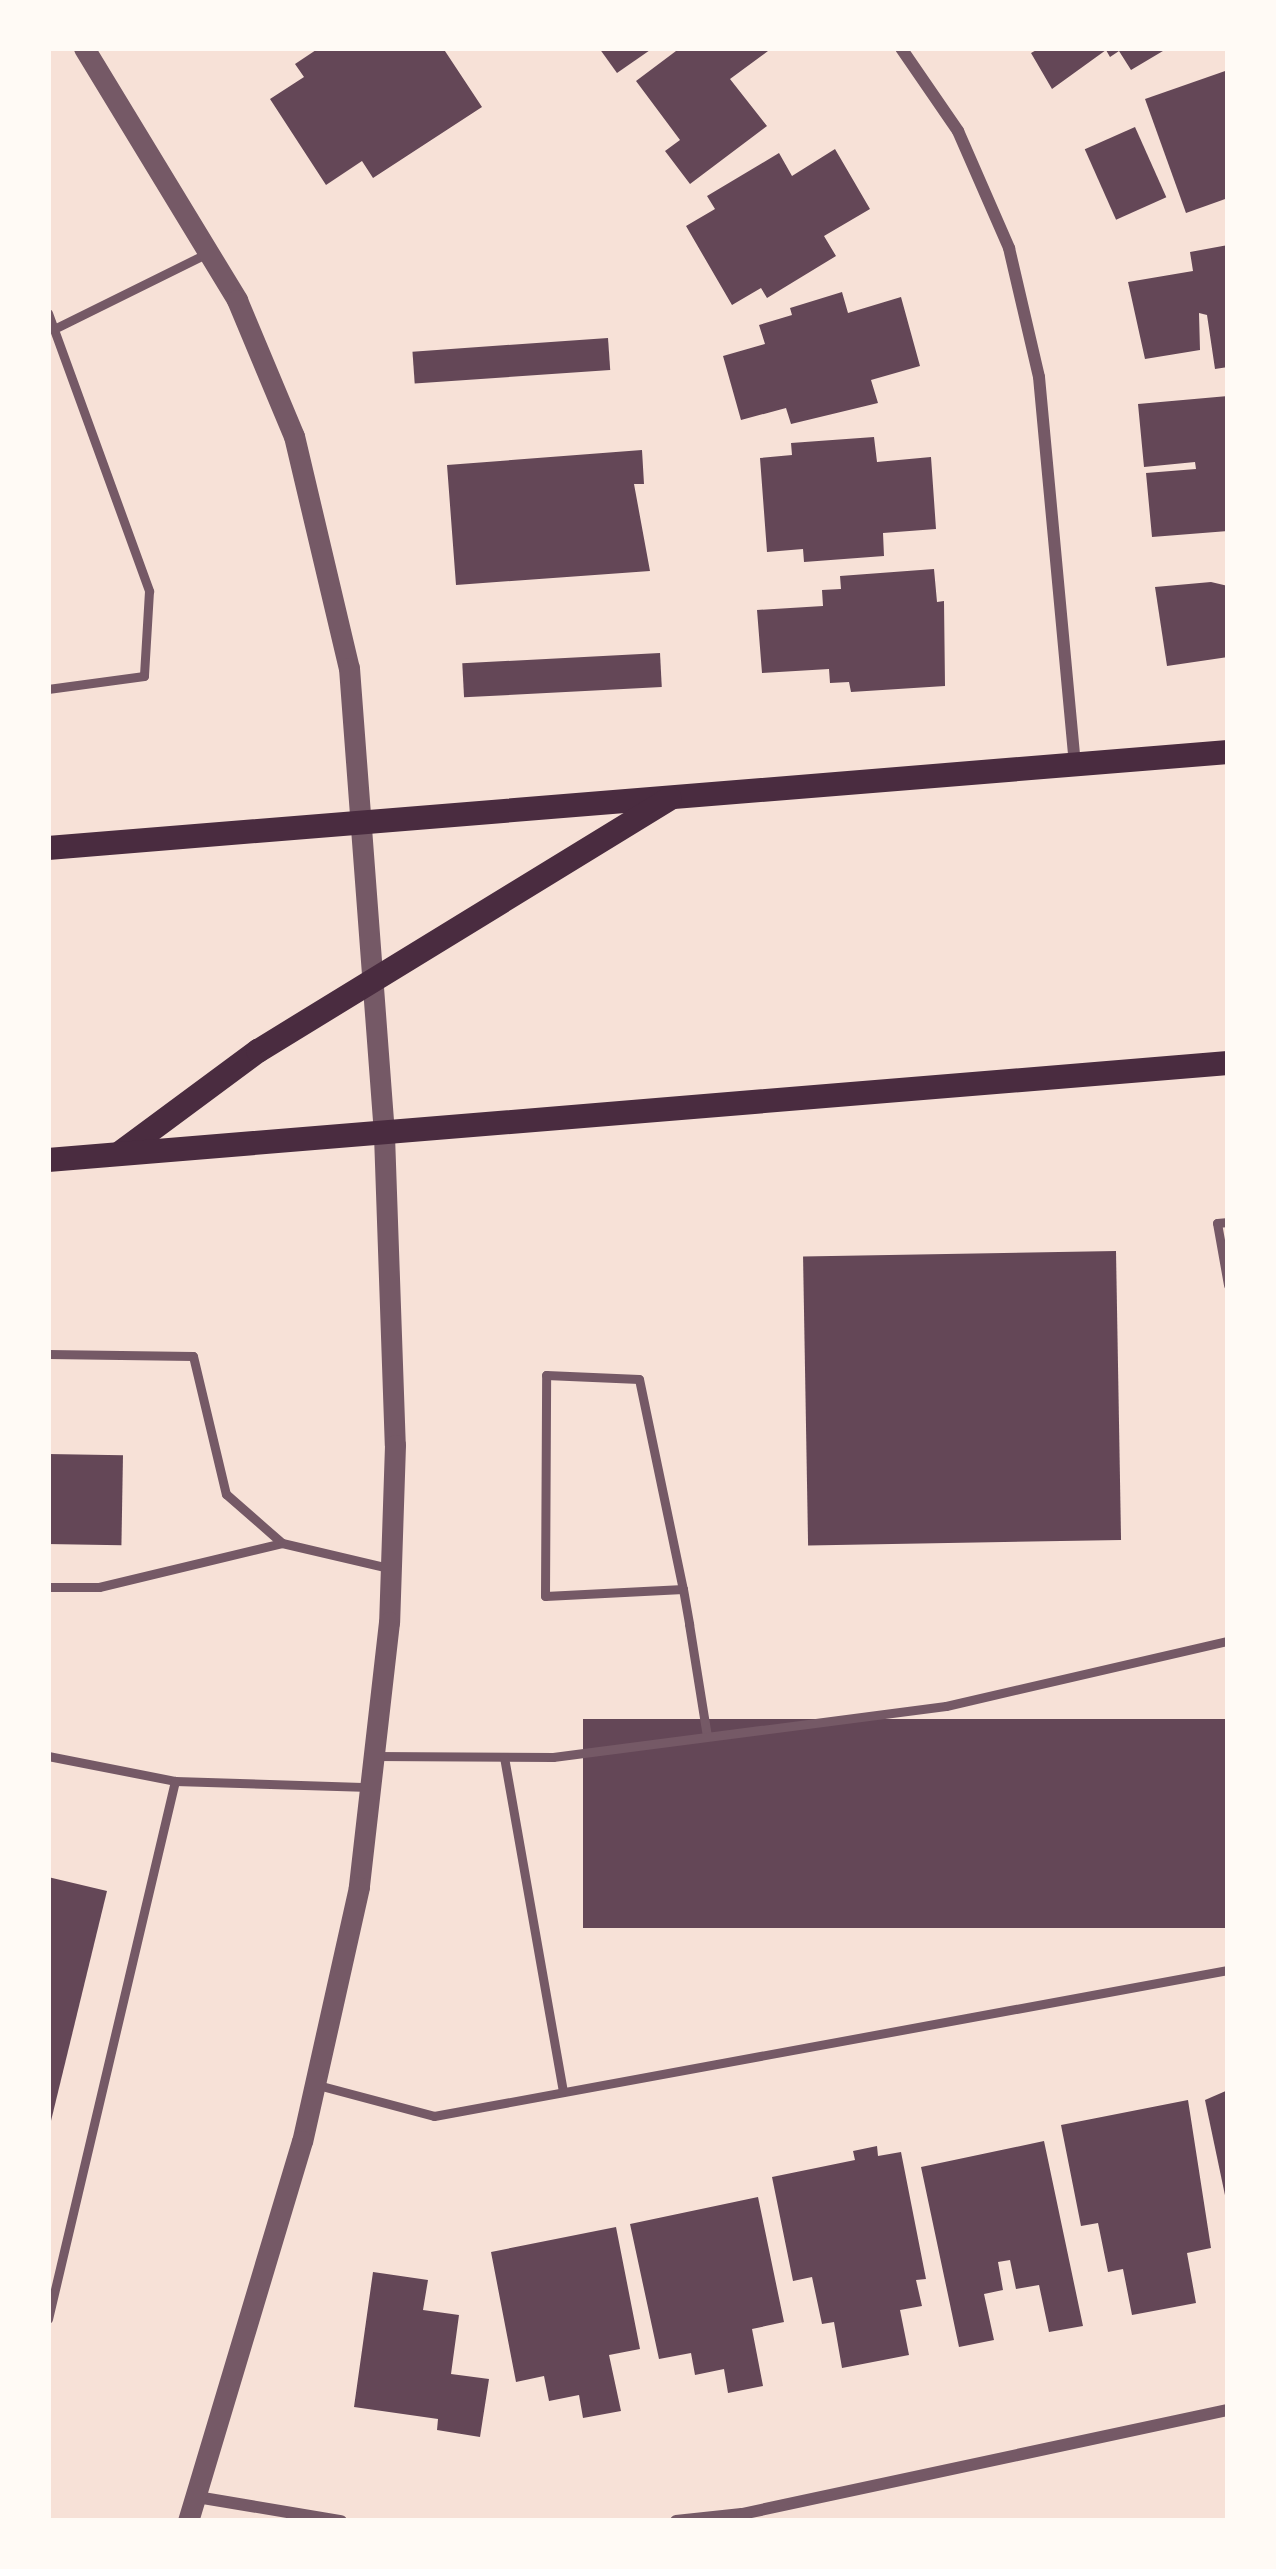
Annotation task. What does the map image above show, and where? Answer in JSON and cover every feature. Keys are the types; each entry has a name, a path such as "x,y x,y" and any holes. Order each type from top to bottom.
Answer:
{"main road":[{"path":"48,848 1228,752"},
{"path":"118,1154 258,1051 675,796"},
{"path":"48,1160 1228,1063"}],"street":[{"path":"84,48 208,253 293,436 349,668 365,820 384,1135 395,1444 391,1568 359,1887 314,2084 188,2521"},
{"path":"901,48 958,131 1010,248 1042,398 1075,764"},
{"path":"676,2521 742,2514 1228,2410"},
{"path":"197,2497 340,2521"}],"lane":[{"path":"58,327 208,253"},
{"path":"48,313 58,327 149,591 144,676 48,689"},
{"path":"1228,1222 1217,1223 1228,1286"},
{"path":"48,1354 194,1355 226,1494 282,1543"},
{"path":"683,1589 545,1596 546,1376 639,1379 683,1589 707,1737"},
{"path":"48,1587 99,1587 282,1543 391,1568"},
{"path":"374,1756 504,1756 707,1737 946,1706 1228,1641"},
{"path":"48,1756 175,1781 370,1787"},
{"path":"504,1756 563,2092"},
{"path":"48,2319 175,1781"},
{"path":"314,2084 434,2116 1228,1970"}],"building":[{"path":"319,48 443,48 482,107 373,178 362,161 326,185 270,99 304,77 295,64"},
{"path":"599,48 653,48 617,73"},
{"path":"680,48 768,51 730,79 767,126 690,184 665,151 680,140 636,81"},
{"path":"1040,48 1168,48 1131,70 1119,51 1110,57 1106,50 1052,89 1031,53"},
{"path":"1228,70 1228,198 1186,213 1145,99"},
{"path":"1135,127 1166,197 1116,220 1085,149"},
{"path":"835,149 870,209 824,236 836,256 767,298 761,288 732,305 686,226 715,209 707,196 779,153 792,176"},
{"path":"1228,245 1228,367 1215,369 1207,315 1199,313 1200,350 1145,359 1128,282 1193,271 1190,252"},
{"path":"842,292 848,313 901,297 920,366 871,380 878,403 791,424 786,408 741,420 723,356 765,344 759,325 792,315 790,308"},
{"path":"608,338 610,370 415,384 412,352"},
{"path":"1228,396 1228,531 1152,537 1146,473 1196,469 1195,462 1144,467 1138,404"},
{"path":"874,437 877,462 931,457 936,529 883,533 884,556 804,562 803,549 767,552 760,458 792,455 791,443"},
{"path":"642,450 644,484 634,484 650,571 456,585 447,465"},
{"path":"934,569 937,602 944,601 945,686 851,692 849,682 830,683 829,669 762,673 757,610 823,606 822,590 841,589 840,576"},
{"path":"1211,582 1228,586 1228,657 1167,666 1155,587"},
{"path":"660,653 662,687 464,697 462,663"},
{"path":"1116,1251 1121,1540 808,1545 803,1256"},
{"path":"48,1454 123,1455 121,1545 48,1544"},
{"path":"583,1719 1228,1719 1228,1928 583,1928"},
{"path":"48,1877 107,1891 50,2125 48,2125"},
{"path":"1228,2090 1228,2200 1226,2200 1205,2100"},
{"path":"1188,2100 1211,2248 1187,2253 1196,2303 1132,2315 1123,2269 1108,2272 1098,2223 1081,2226 1061,2125"},
{"path":"1044,2141 1083,2326 1049,2332 1039,2285 1016,2289 1010,2260 998,2262 1003,2290 984,2294 994,2340 959,2347 921,2167"},
{"path":"877,2146 878,2156 901,2152 926,2279 916,2280 922,2306 900,2310 909,2355 842,2368 834,2322 822,2324 812,2277 793,2281 772,2177 855,2160 853,2151"},
{"path":"758,2197 784,2322 752,2329 763,2386 728,2393 724,2369 695,2375 691,2353 659,2359 630,2224"},
{"path":"616,2227 640,2349 609,2355 621,2411 583,2418 579,2395 549,2401 544,2376 516,2382 491,2252"},
{"path":"373,2272 428,2280 423,2310 459,2315 451,2374 489,2379 480,2437 437,2430 438,2419 354,2407"}]}
